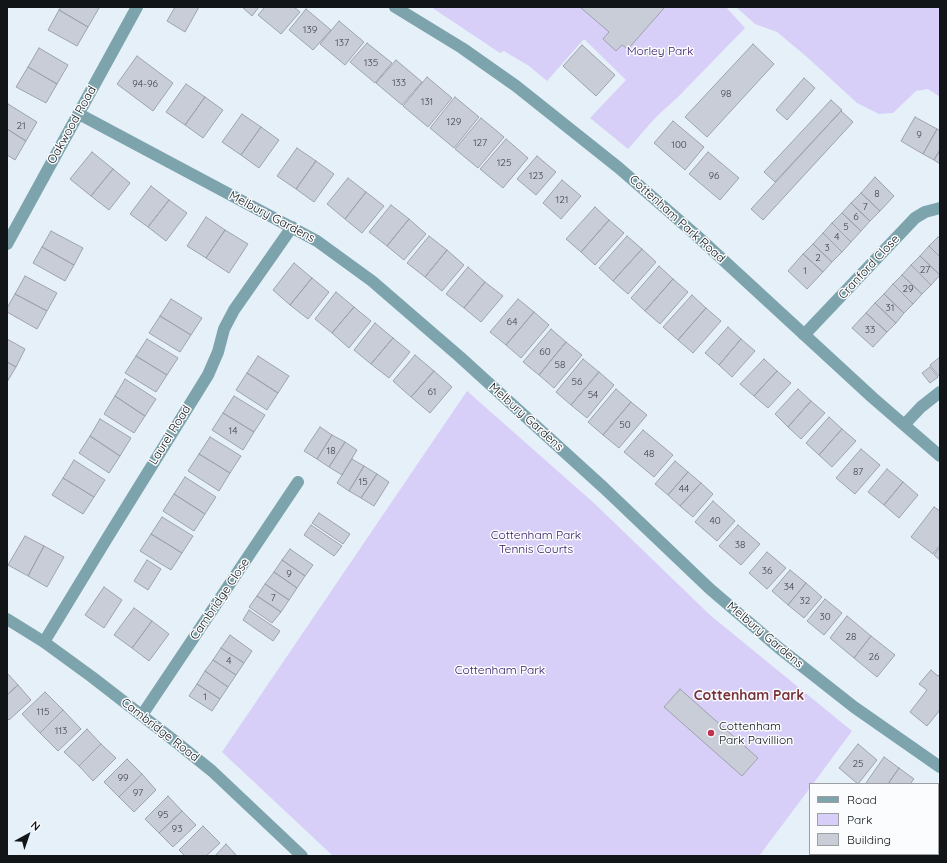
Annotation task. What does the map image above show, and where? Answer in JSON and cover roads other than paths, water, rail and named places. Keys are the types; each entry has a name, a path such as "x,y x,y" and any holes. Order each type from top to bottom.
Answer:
{"street":[{"name":"Oakwood Road","path":"7,244 137,7"},
{"name":"Cottenham Park Road","path":"396,7 462,48 522,91 619,168 696,235 804,335 940,456"},
{"name":"Melbury Gardens","path":"79,114 317,241 372,281 460,357 604,488 710,589 779,648 854,707 940,767"},
{"name":"Cranford Close","path":"804,335 915,218 925,212 940,208"},
{"name":"Laurel Road","path":"44,642 208,374 218,352 224,329 234,310 292,227"},
{"path":"904,425 921,407 940,392"},
{"name":"Cambridge Close","path":"142,715 298,482"},
{"name":"Cambridge Road","path":"7,618 44,642 142,715 212,771 302,856"}],"place":[{"name":"Cottenham Park Pavillion","path":"711,733"}],"district":[{"name":"Cottenham Park","path":"749,696"}],"park label":[{"name":"Morley Park","path":"660,51"},
{"name":"Cottenham Park Tennis Courts","path":"536,542"}]}
